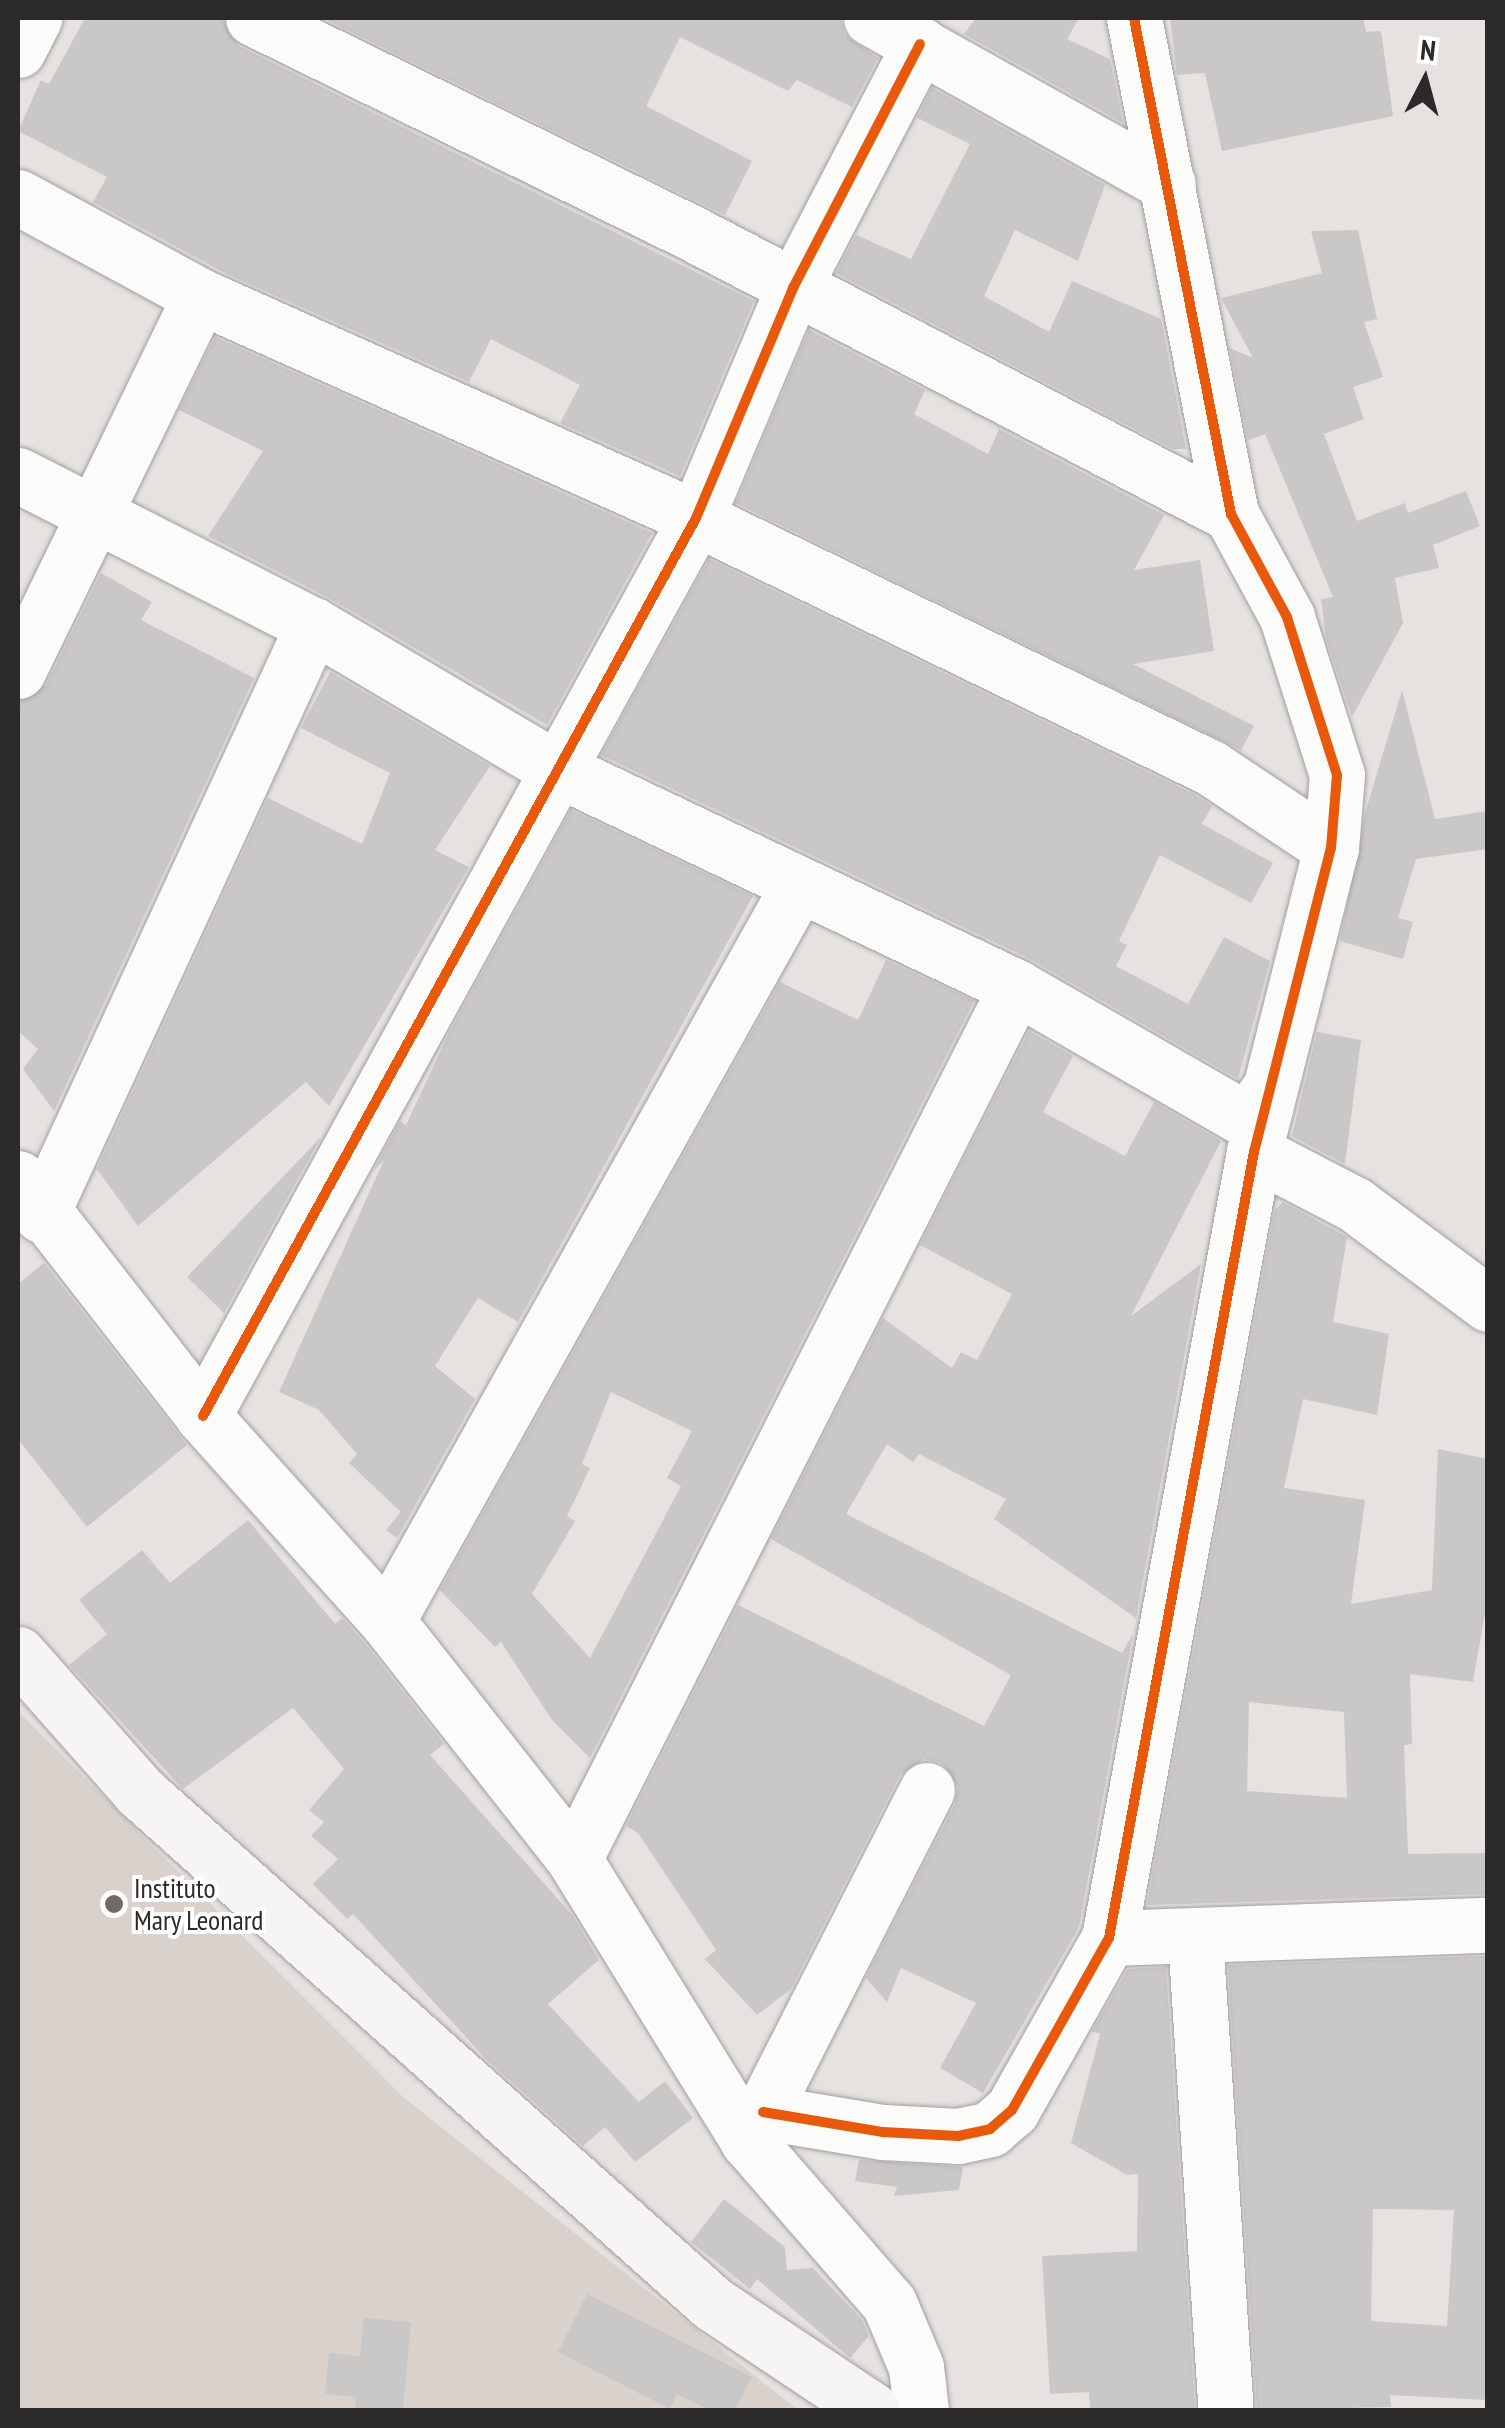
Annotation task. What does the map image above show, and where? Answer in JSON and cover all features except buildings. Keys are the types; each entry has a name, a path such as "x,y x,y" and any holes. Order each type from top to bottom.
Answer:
{"street":[{"path":"18,50 34,18"},
{"path":"253,18 793,288 1231,514"},
{"path":"871,18 1168,184"},
{"path":"756,2127 958,2136 990,2129 1012,2110 1109,1938 1266,1093 1331,848 1337,775 1287,616 1231,514 1134,18"},
{"path":"203,1416 554,768 696,518 793,288 920,44"},
{"path":"18,196 200,296 696,518 1211,768 1331,848"},
{"path":"18,671 98,515 200,296"},
{"path":"18,476 314,626 554,768 1016,987 1248,1120 1266,1093"},
{"path":"314,626 29,1196 203,1416 387,1621 574,1859 756,2127 888,2303 916,2366 922,2410"},
{"path":"387,1621 799,884"},
{"path":"574,1859 1016,987"},
{"path":"1254,1152 1354,1204 1488,1304"},
{"path":"18,1654 140,1792 698,2290 872,2410"},
{"path":"756,2127 926,1790"},
{"path":"1109,1938 1488,1925"},
{"path":"1195,1936 1226,2410"}],"shaded area":[{"name":"Instituto Mary Leonard","path":"18,1711 403,2097 798,2410 18,2410"}],"cycle path":[{"path":"763,2112 883,2132 958,2136 990,2129 1012,2110 1109,1938 1254,1152 1331,848 1337,775 1287,617 1231,514 1134,18"},
{"path":"203,1416 696,518 793,288 920,44"}],"place":[{"name":"Instituto Mary Leonard","path":"114,1904"}]}
